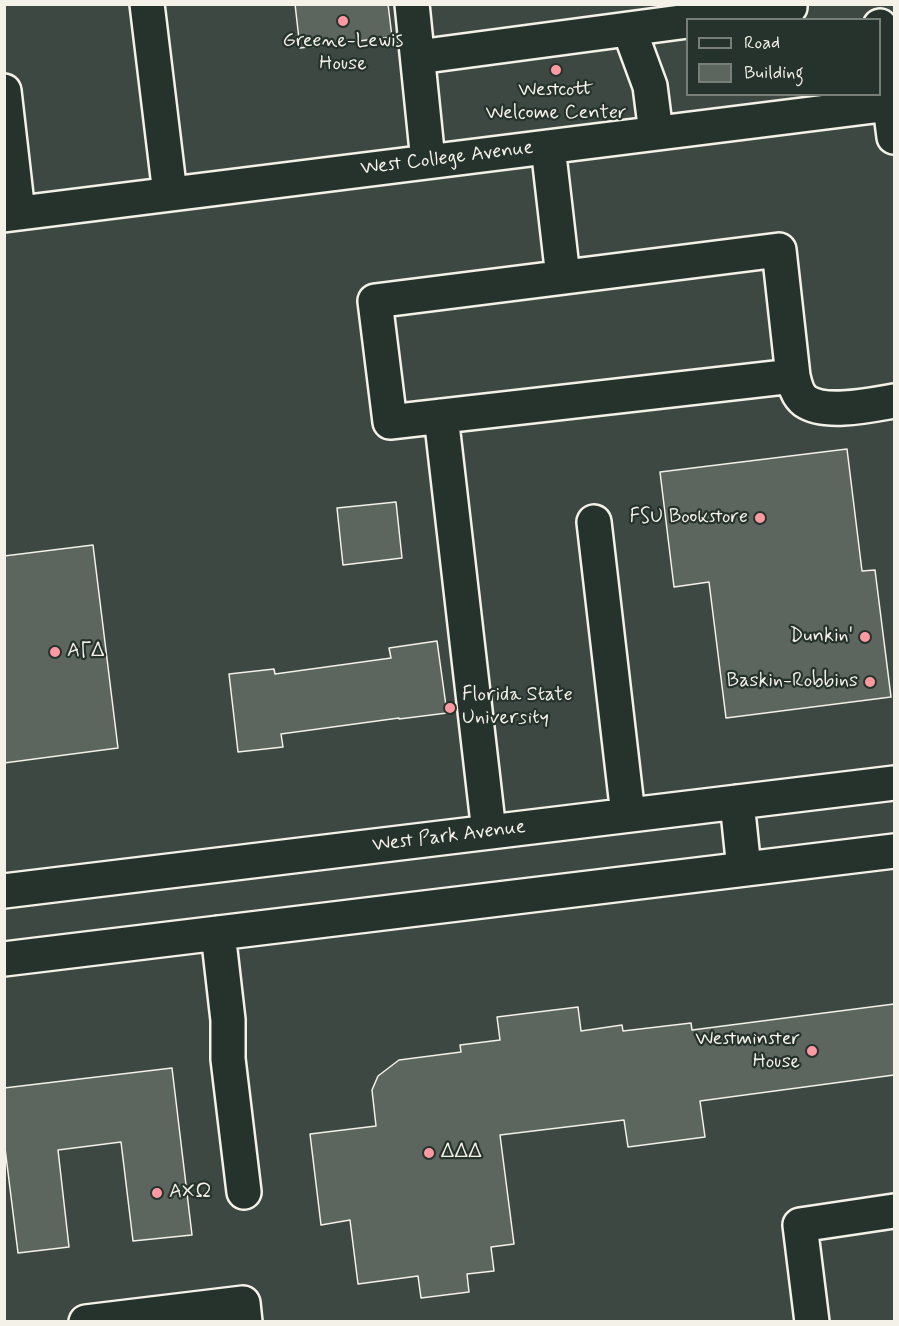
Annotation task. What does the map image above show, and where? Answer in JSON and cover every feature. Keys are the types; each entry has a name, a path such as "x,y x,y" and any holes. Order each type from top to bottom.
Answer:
{"street":[{"path":"147,4 170,194"},
{"path":"412,4 428,161"},
{"path":"713,18 790,7 789,4"},
{"path":"418,57 686,21"},
{"path":"629,29 650,86 656,133"},
{"path":"881,40 894,137"},
{"path":"4,91 11,214"},
{"name":"West College Avenue","path":"11,214 890,104"},
{"path":"548,147 563,277"},
{"path":"793,376 390,422 375,301 779,250 793,376 800,395 804,400 816,406 833,409 894,401"},
{"path":"441,416 489,832"},
{"path":"594,522 628,815"},
{"name":"West Park Avenue","path":"4,891 894,783"},
{"path":"737,802 744,869"},
{"path":"4,959 894,851"},
{"path":"218,933 228,1020 228,1059 244,1192"},
{"path":"812,1322 800,1225 894,1211"},
{"path":"86,1322 243,1304 245,1322"}],"shaded area":[{"name":"Florida State University","path":"5,5 894,5 894,1321 5,1321"}],"building":[{"name":"Greene-Lewis House","path":"295,4 388,4 392,37 300,48"},
{"path":"847,449 862,571 875,570 891,697 726,718 709,582 674,587 660,472"},
{"path":"396,502 402,558 343,565 337,508"},
{"name":"ΑΓΔ","path":"93,545 118,748 4,763 4,556"},
{"path":"437,641 447,713 281,734 283,747 238,752 229,674 274,669 275,674 391,658 389,648"},
{"name":"ΔΔΔ","path":"894,1004 894,1075 700,1101 705,1137 628,1147 624,1120 500,1135 514,1244 491,1247 494,1271 467,1274 469,1292 421,1298 418,1276 358,1284 350,1220 321,1225 310,1134 376,1126 372,1090 378,1076 399,1060 461,1052 460,1045 500,1040 497,1017 578,1007 581,1031 622,1025 623,1031 691,1023 692,1030"},
{"name":"ΑΧΩ","path":"172,1068 192,1235 133,1241 121,1142 58,1150 69,1247 18,1253 4,1140 4,1088"}],"place":[{"name":"Greene-Lewis House","path":"343,21"},
{"name":"Westcott Welcome Center","path":"556,70"},
{"name":"FSU Bookstore","path":"760,518"},
{"name":"Dunkin'","path":"865,637"},
{"name":"ΑΓΔ","path":"55,652"},
{"name":"Baskin-Robbins","path":"870,682"},
{"name":"Florida State University","path":"450,708"},
{"name":"Westminster House","path":"812,1051"},
{"name":"ΔΔΔ","path":"429,1153"},
{"name":"ΑΧΩ","path":"157,1193"}]}
